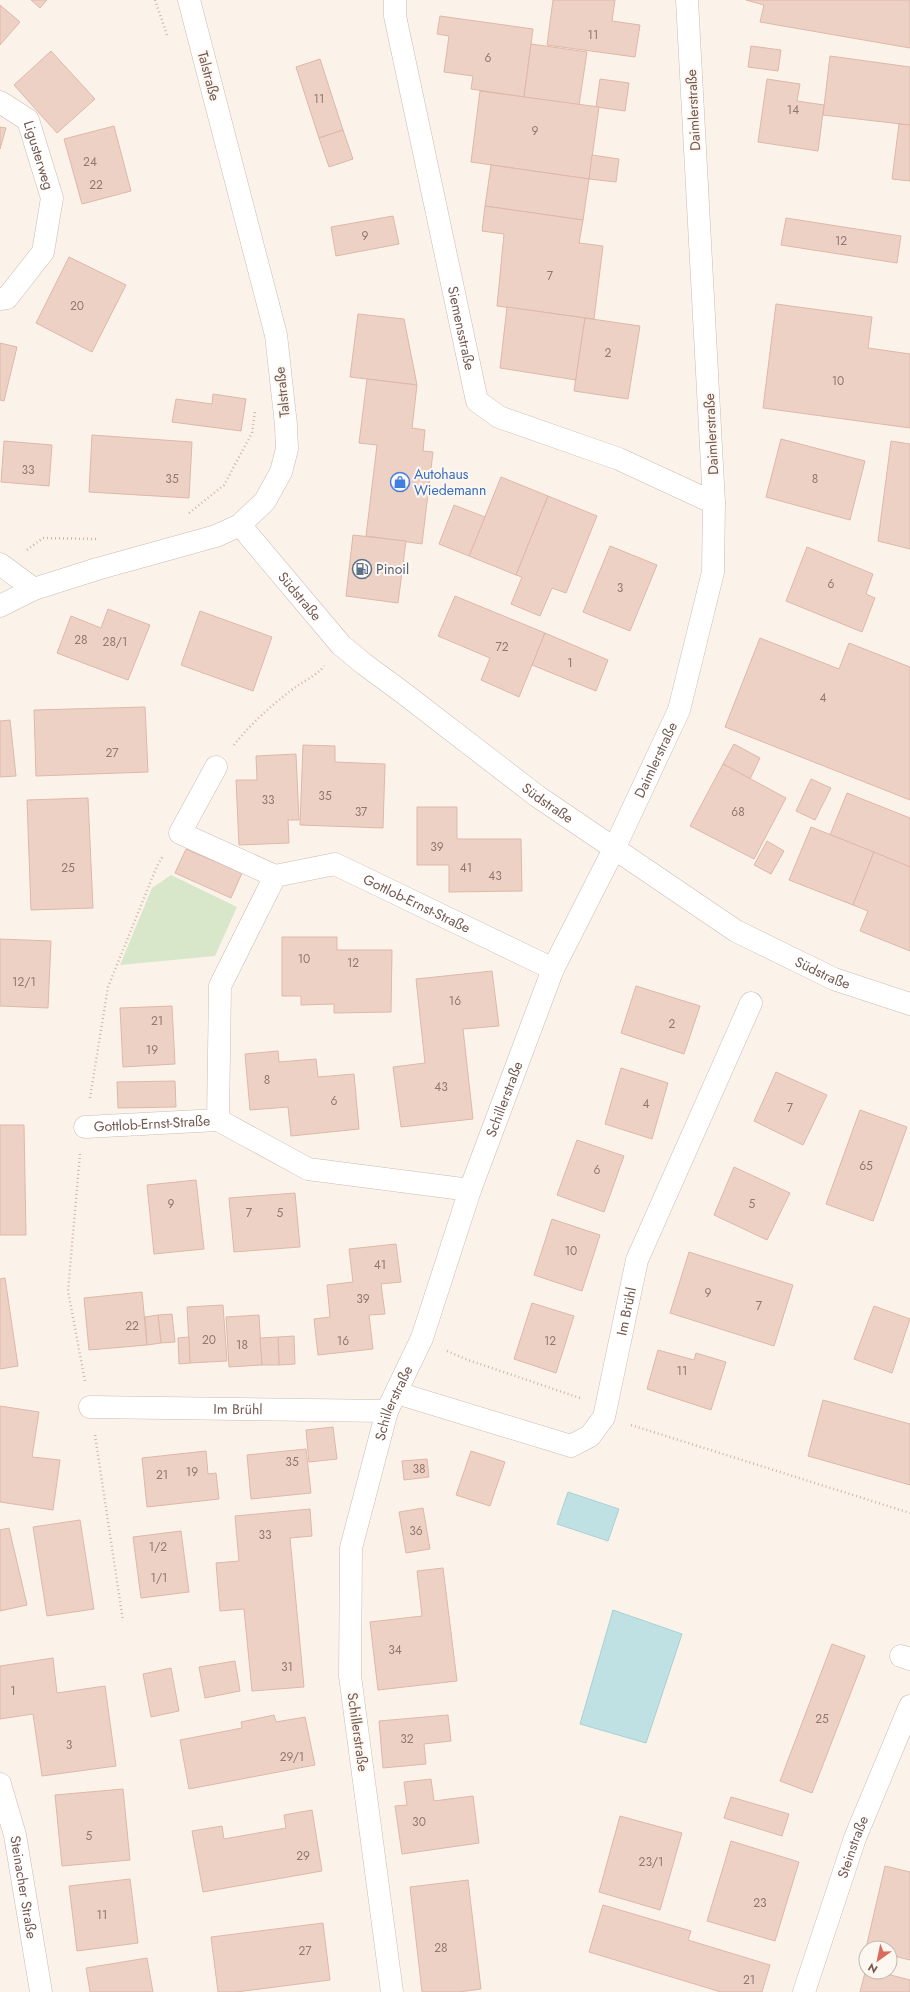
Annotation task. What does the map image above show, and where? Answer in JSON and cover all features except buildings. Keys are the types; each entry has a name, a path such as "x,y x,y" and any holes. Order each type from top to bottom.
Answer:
{"street":[{"name":"Talstraße","path":"0,606 34,589 97,569 216,536 240,524 265,501 281,472 287,449 286,425 276,335 189,0"},
{"name":"Siemensstraße","path":"395,0 397,24 477,401 499,417 619,459 714,504"},
{"name":"Daimlerstraße","path":"614,849 679,710 713,572 714,504 687,0"},
{"name":"Ligusterweg","path":"0,102 28,120 52,198 43,252 7,298 0,299"},
{"name":"Südstraße","path":"240,524 341,645 537,796 736,932 834,979 910,1004"},
{"path":"2,566 34,589"},
{"path":"216,767 180,833 275,876"},
{"name":"Schillerstraße","path":"392,1992 350,1676 351,1548 392,1402 422,1338 470,1190 553,969 614,849"},
{"name":"Gottlob-Ernst-Straße","path":"218,1120 220,986 275,876 335,864 553,969"},
{"name":"Im Brühl","path":"90,1407 392,1402 497,1418 571,1446 590,1436 605,1411 637,1260 751,1003"},
{"name":"Gottlob-Ernst-Straße","path":"85,1127 218,1120 308,1169 470,1190"},
{"name":"Steinstraße","path":"804,1992 855,1838 910,1706"},
{"name":"Steinacher Straße","path":"0,1784 14,1835 41,1992"}],"path":[{"path":"155,0 167,36"},
{"path":"182,516 224,485 252,432 256,404"},
{"path":"2,566 44,538 97,538"},
{"path":"216,767 245,730 297,686 320,671"},
{"path":"123,1621 90,1407 68,1291 80,1150 108,987 157,866 180,833"},
{"path":"422,1338 468,1360 561,1393 605,1411 910,1514"}],"green space":[{"path":"171,875 237,907 215,956 120,965 152,888"}],"water":[{"path":"568,1492 619,1509 608,1541 557,1524"},
{"path":"613,1610 682,1634 646,1743 580,1724"}],"place":[{"name":"Autohaus Wiedemann","path":"400,482"},
{"name":"Pinoil","path":"362,569"}]}
